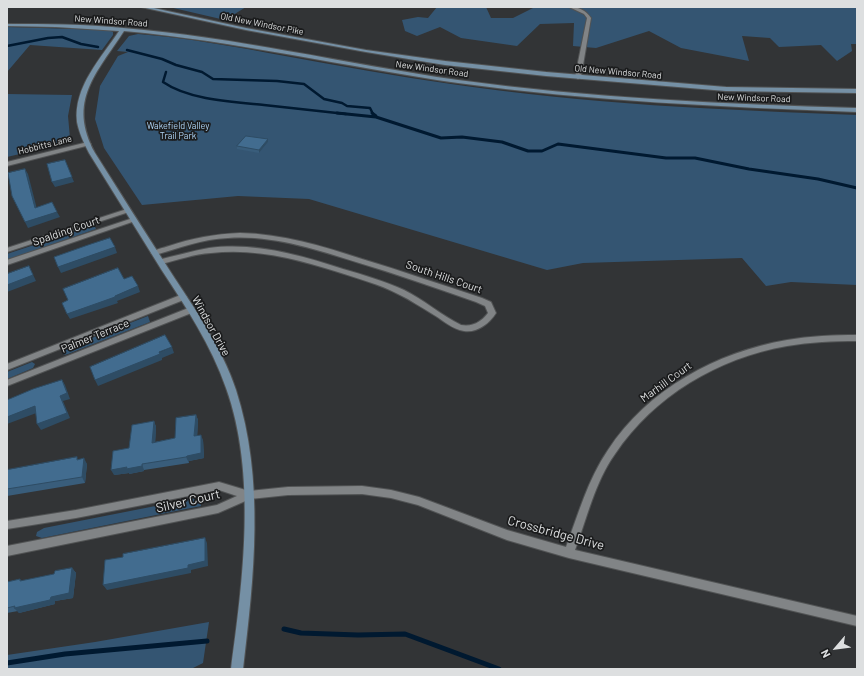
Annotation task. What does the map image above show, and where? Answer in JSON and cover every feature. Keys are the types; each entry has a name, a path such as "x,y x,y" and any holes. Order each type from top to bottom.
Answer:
{"street":[{"name":"Old New Windsor Pike","path":"143,7 208,22 379,54"},
{"path":"571,7 586,13 589,18 578,77"},
{"name":"New Windsor Road","path":"7,25 55,25 123,29 205,39 404,74 528,89 698,103 857,110"},
{"name":"Windsor Drive","path":"123,29 95,71 83,96 80,114 82,129 88,144 127,211 191,310 215,354 231,389 245,451 249,495 246,589 237,669"},
{"name":"Old New Windsor Road","path":"379,54 445,64 726,89 857,91"},
{"name":"Hobbitts Lane","path":"7,164 88,144"},
{"name":"Spalding Court","path":"7,250 127,211"},
{"name":"Spalding Court","path":"7,263 133,220"},
{"name":"South Hills Court","path":"154,253 195,240 215,237 240,235 277,238 336,253 479,300 488,304 492,313 483,324 469,328 460,327 422,303 383,284 292,255 268,250 251,248 210,250 186,254 161,262"},
{"name":"Palmer Terrace","path":"7,367 183,297"},
{"name":"Palmer Terrace","path":"7,383 191,310"},
{"name":"Marhill Court","path":"569,553 598,476 611,452 630,426 647,409 678,385 706,368 743,353 809,340 857,338"},
{"name":"Silver Court","path":"7,525 76,514 219,486 249,495"},
{"name":"Crossbridge Drive","path":"249,495 318,490 362,490 391,494 418,501 507,536 569,553 857,621"},
{"name":"Silver Court","path":"7,551 218,509 249,495"}],"green space":[{"path":"169,7 246,7 225,20"},
{"path":"437,7 486,7 491,18 513,18 535,7 857,7 857,44 851,44 852,51 837,61 821,45 779,47 770,38 742,36 749,61 681,48 649,31 596,48 573,46 574,23 540,24 517,46 461,38 440,27 417,36 405,31 402,20 418,17 428,18"},
{"path":"7,27 109,30 113,32 113,35 102,50 30,45 7,72"},
{"name":"Wakefield Valley Trail Park","path":"138,34 212,43 430,81 552,97 653,105 857,115 857,285 791,282 766,286 742,258 583,263 547,270 309,199 238,196 142,205 104,148 95,119 100,86 118,56 128,52 117,51 129,36"},
{"path":"7,94 72,95 68,116 70,138 62,144 7,157"},
{"path":"94,225 96,229 7,260 7,254"},
{"path":"148,316 150,322 68,354 64,355 62,353 66,348"},
{"path":"32,362 35,364 33,368 7,379 7,372"},
{"path":"201,497 201,506 42,538 36,536 37,532 44,528"},
{"path":"209,622 203,663 193,668 7,669 7,655 95,642"}],"building":[{"path":"246,136 268,139 259,150 237,146"},
{"path":"65,160 72,177 52,182 47,164"},
{"path":"25,169 35,208 52,202 57,212 25,222 12,196 8,173"},
{"path":"110,238 115,247 58,267 54,257"},
{"path":"29,266 33,275 7,285 7,274"},
{"path":"118,268 124,279 132,276 138,286 115,297 67,314 62,303 68,300 63,289"},
{"path":"165,335 172,347 159,352 160,354 95,380 90,367"},
{"path":"62,380 67,393 60,396 67,413 37,424 35,406 7,417 7,400 33,389"},
{"path":"196,415 194,436 201,435 201,453 142,464 142,466 111,470 113,451 129,448 132,425 154,421 152,443 175,438 176,418"},
{"path":"77,457 77,460 84,458 82,477 7,489 7,470"},
{"path":"205,538 205,561 188,565 188,568 103,585 105,560 123,557 123,554"},
{"path":"72,568 69,593 51,597 50,600 14,608 15,606 7,608 7,582 54,574 55,571"}],"waterway":[{"path":"7,46 48,38 62,37 81,44 98,47"},
{"path":"127,50 162,59 176,65 202,72 213,79 277,81 304,84 324,99 342,103 347,106 370,108 373,114"},
{"path":"166,72 163,82 185,93 225,101 346,114"},
{"path":"337,113 376,117 441,138 462,137 502,142 528,151 542,151 558,144 666,158 695,158 749,169 818,179 857,188"},
{"path":"284,629 301,633 358,635 405,634 499,669"},
{"path":"7,663 65,654 207,641"}]}
